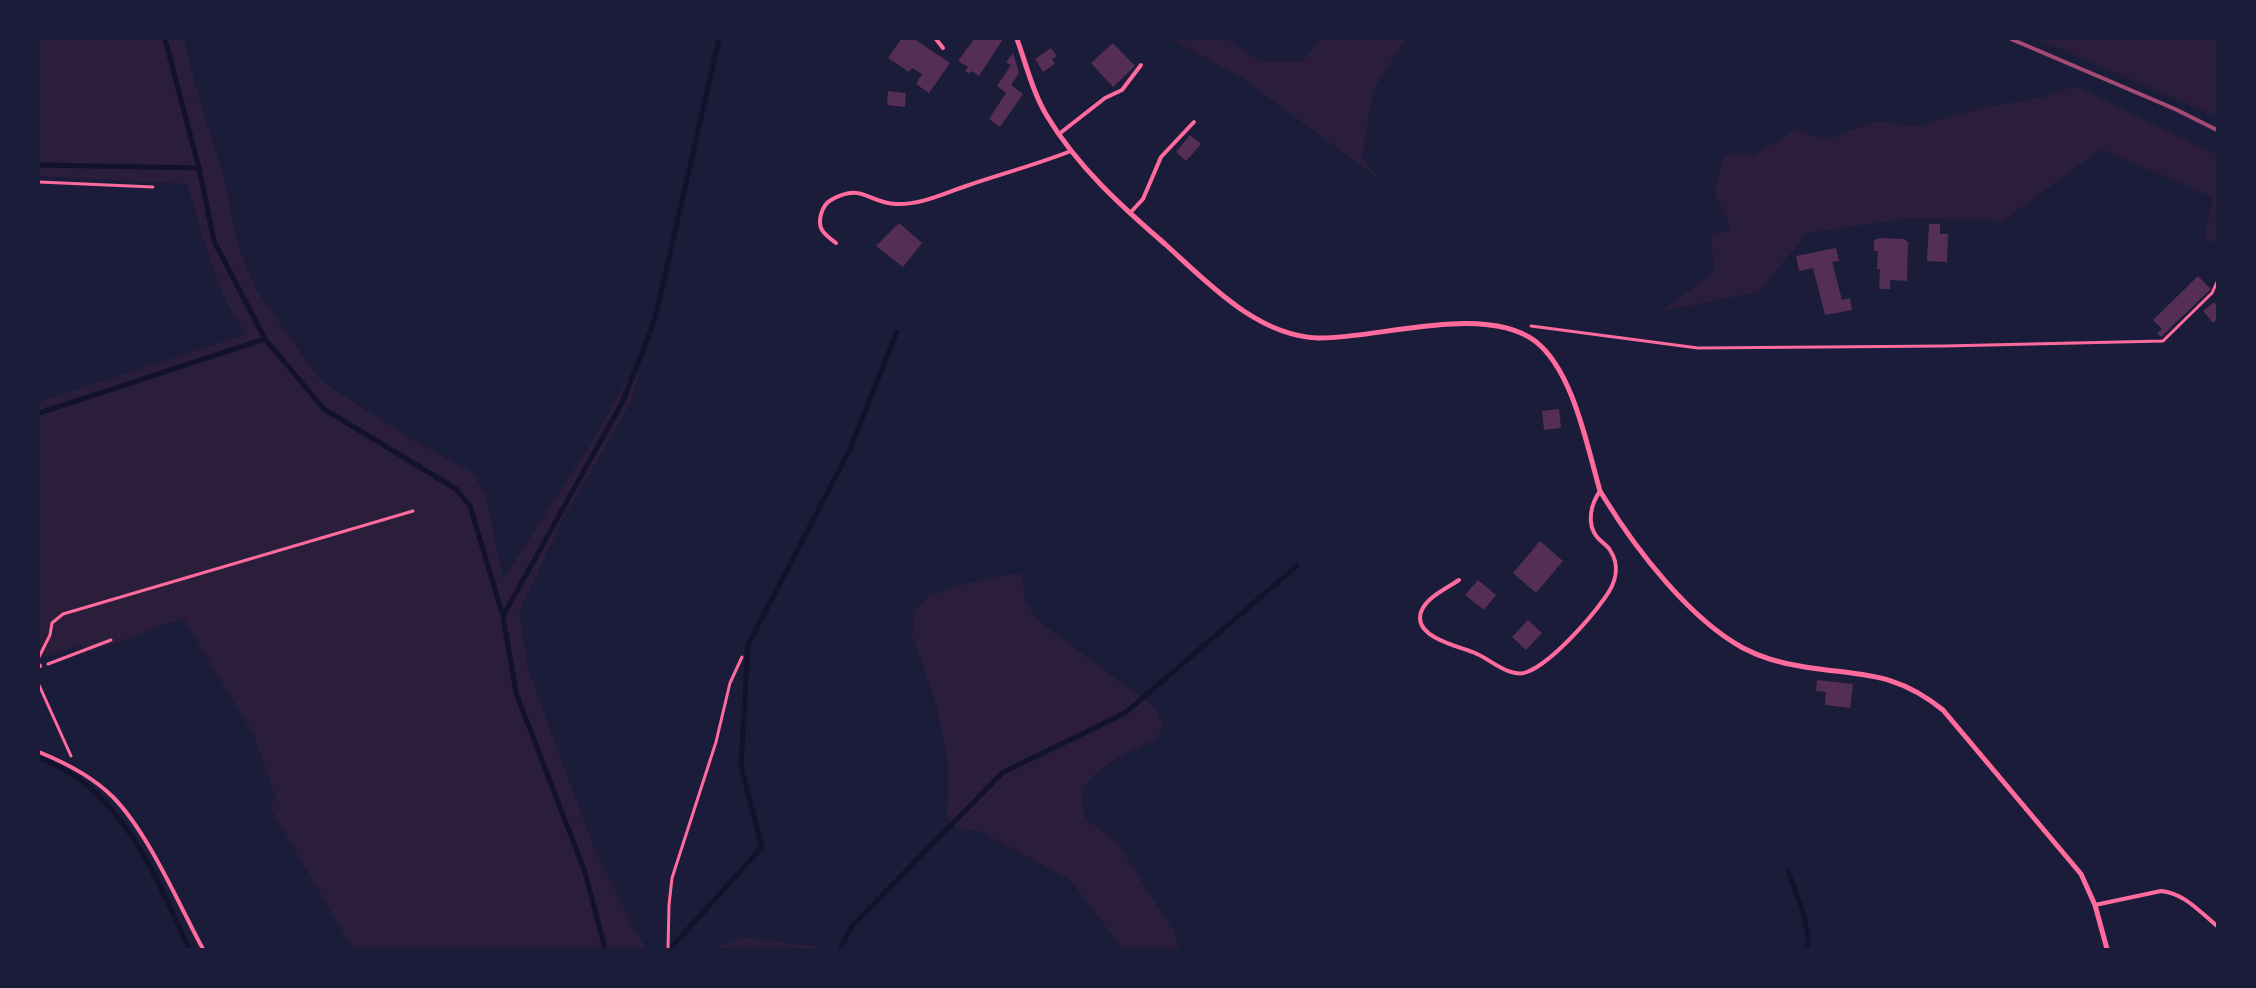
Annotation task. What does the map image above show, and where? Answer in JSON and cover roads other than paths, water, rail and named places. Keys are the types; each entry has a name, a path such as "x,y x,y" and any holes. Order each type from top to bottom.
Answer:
{"street":[{"path":"1017,39 1041,105 1070,151 1130,213 1228,299 1262,321 1296,335 1338,337 1452,324 1481,325 1510,330 1533,340 1559,368 1572,399 1600,491 1610,508 1666,581 1701,616 1735,644 1755,654 1780,662 1877,676 1896,681 1924,695 1943,710 2081,874 2095,905 2107,949"}],"lane":[{"path":"936,39 943,48"},
{"path":"1059,134 1105,98 1122,90 1141,65"},
{"path":"1130,213 1143,198 1161,157 1194,122"},
{"path":"836,243 822,230 820,221 823,209 829,200 847,193 858,192 894,204 907,204 1018,171 1070,151"},
{"path":"1459,580 1423,605 1420,624 1444,643 1475,653 1508,671 1526,673 1545,661 1567,641 1604,599 1614,584 1617,566 1610,549 1596,536 1590,522 1593,501 1600,491"},
{"path":"39,752 67,763 90,777 114,798 143,837 203,949"},
{"path":"2095,905 2161,891 2170,892 2179,895 2217,926"}],"waterway":[{"path":"165,39 199,168 214,241 265,339 324,409 456,489 470,506 503,616 516,693 585,872 605,949"},
{"path":"503,616 623,401 655,319 719,39"},
{"path":"39,165 199,168"},
{"path":"670,949 762,847 741,767 748,645 849,451 897,332"},
{"path":"39,413 265,339"},
{"path":"840,949 852,926 1002,773 1125,713 1297,566"},
{"path":"39,758 68,772 93,790 114,812 148,864 189,949"},
{"path":"1788,871 1805,921 1808,940 1807,949"}],"railway":[{"path":"2011,39 2175,109 2217,130"}]}
